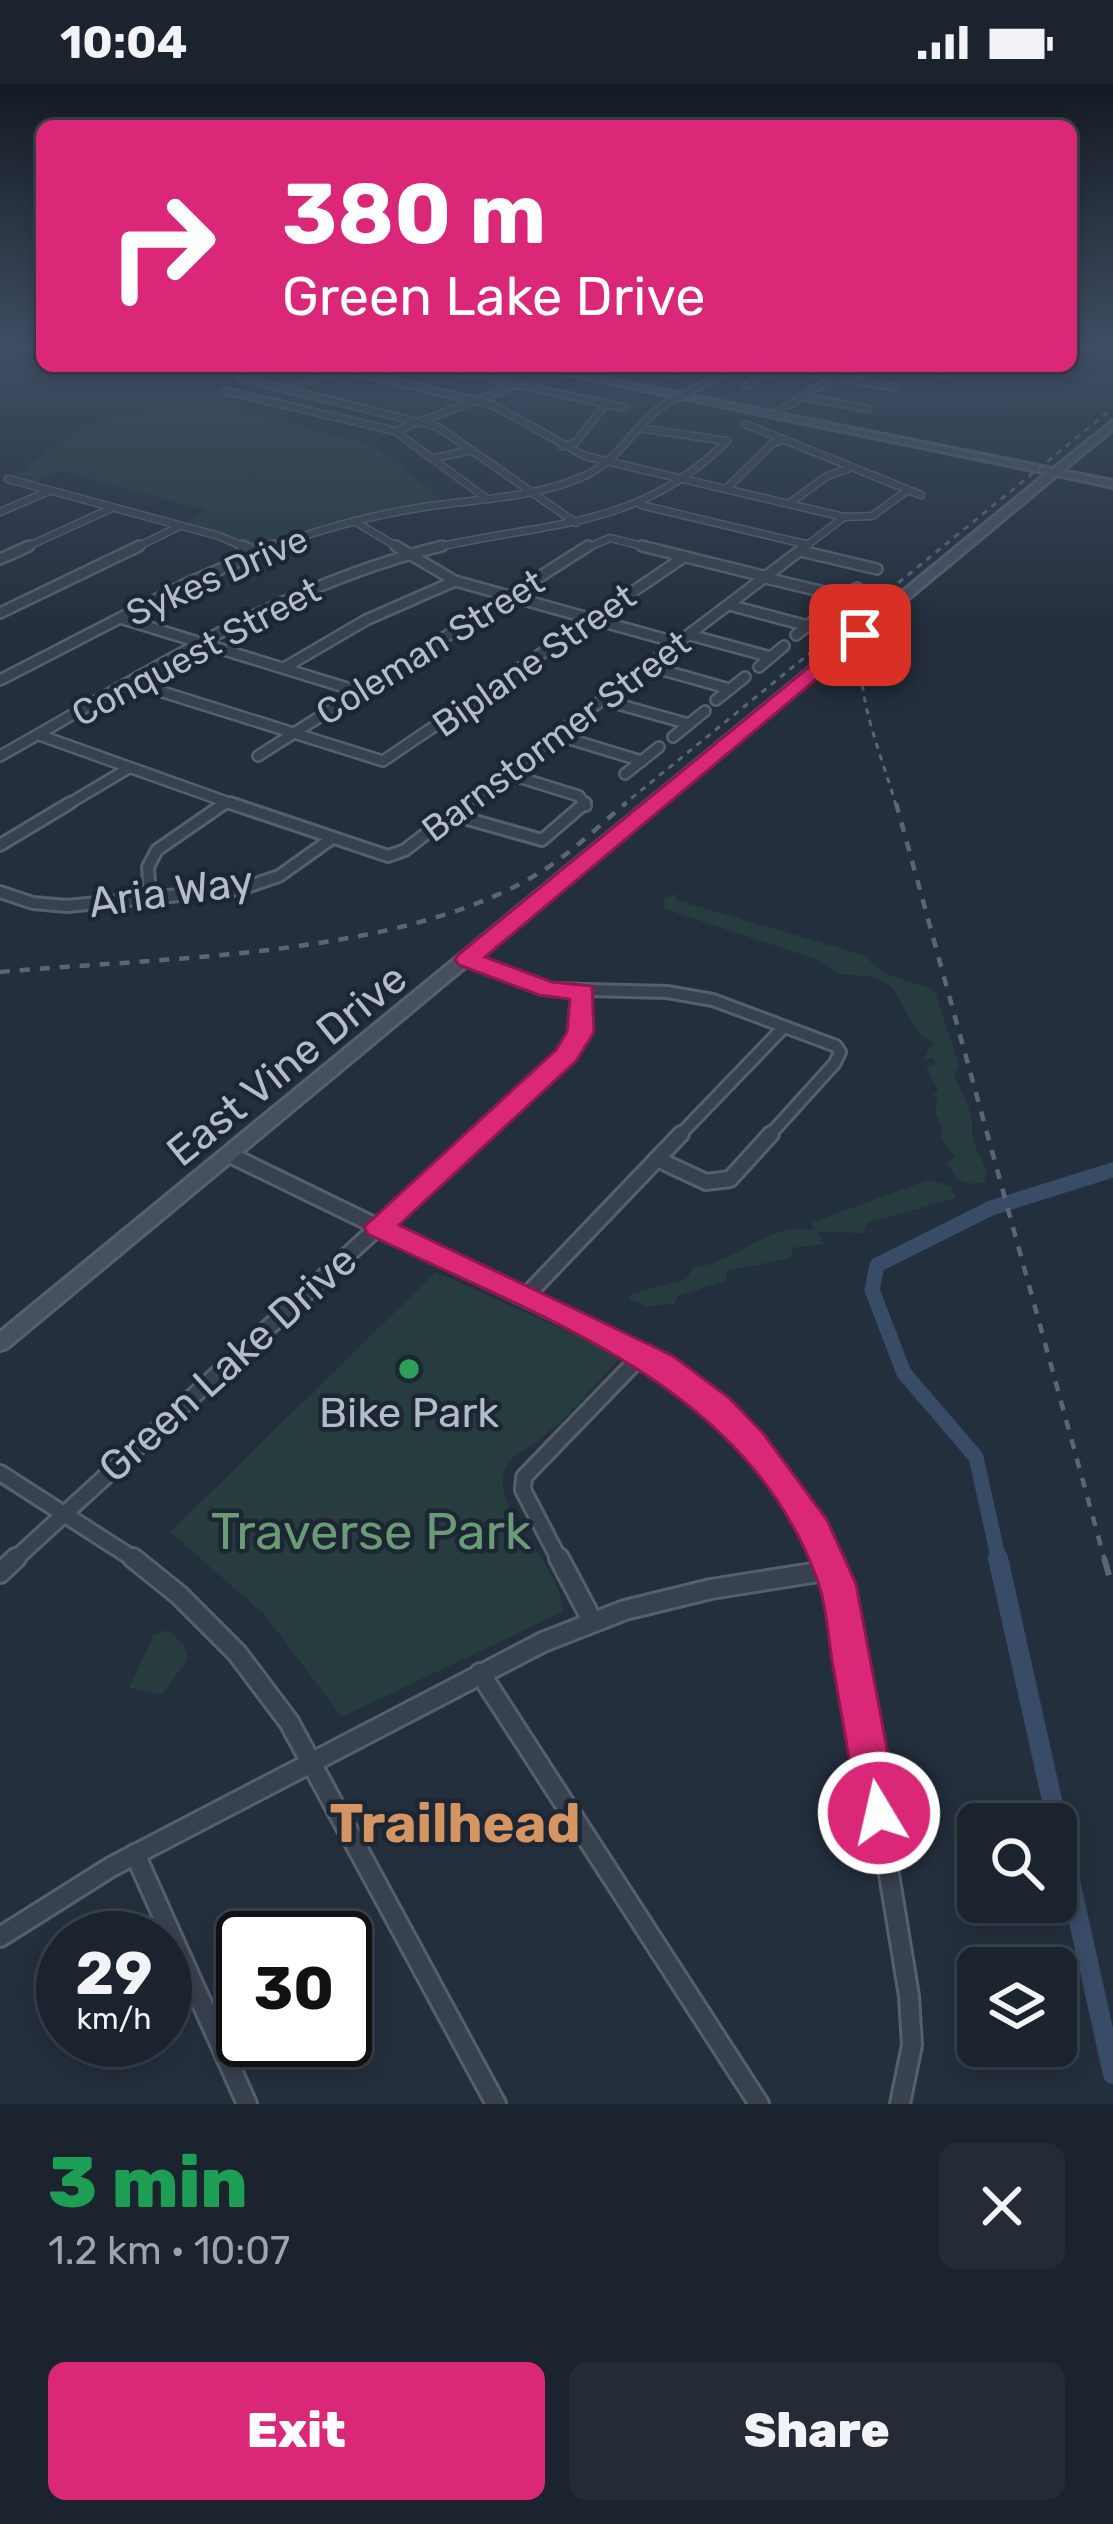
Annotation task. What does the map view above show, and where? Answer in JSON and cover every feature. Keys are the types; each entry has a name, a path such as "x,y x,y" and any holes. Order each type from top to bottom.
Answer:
{"street":[{"path":"410,441 487,499"},
{"path":"457,441 576,523"},
{"path":"553,441 609,463 844,517"},
{"path":"562,446 576,441"},
{"name":"Sykes Drive","path":"0,680 6,672 256,552 354,521 531,491 585,476 609,463 630,441"},
{"name":"Conquest Street","path":"0,756 290,597 404,554 576,523 640,505 691,480 728,441"},
{"path":"727,488 779,441"},
{"path":"789,441 921,495"},
{"path":"902,441 1113,484"},
{"name":"East Vine Drive","path":"0,1343 1092,441"},
{"path":"436,458 472,450"},
{"path":"790,502 827,476 848,469"},
{"path":"8,479 182,526 256,552"},
{"path":"0,512 51,490"},
{"name":"Barnstormer Street","path":"38,735 388,856 406,850 844,517 872,516 905,492"},
{"path":"640,505 878,569"},
{"path":"0,559 113,507"},
{"path":"354,521 455,581 679,643"},
{"path":"0,613 182,526"},
{"name":"Coleman Street","path":"259,756 601,539 684,557"},
{"path":"684,557 845,597"},
{"name":"Biplane Street","path":"292,734 383,761 684,557"},
{"path":"867,578 888,560"},
{"path":"284,668 366,620 455,581"},
{"path":"835,606 857,588"},
{"path":"729,605 808,626"},
{"path":"796,635 820,616"},
{"path":"120,618 358,691"},
{"path":"690,635 771,657"},
{"path":"759,667 784,646"},
{"path":"648,666 730,689"},
{"path":"716,700 745,677"},
{"path":"134,683 292,734"},
{"path":"603,700 688,724"},
{"path":"673,737 705,711"},
{"path":"556,735 642,761"},
{"path":"626,774 659,748"},
{"path":"0,845 129,767"},
{"path":"450,814 542,839 587,806 579,796 506,773"},
{"path":"150,898 148,867 157,850 226,802"},
{"name":"Aria Way","path":"0,892 33,903 67,906 264,883 331,839"},
{"path":"467,959 548,989 679,993 717,1001 836,1046 839,1058 734,1175 722,1182 706,1182 657,1160"},
{"name":"Green Lake Drive","path":"0,1573 566,1055 580,1032 583,992"},
{"path":"525,1297 784,1027"},
{"path":"230,1155 642,1355 718,1407 785,1483 815,1531 849,1630 909,1996 912,2045 900,2104"},
{"path":"593,1622 531,1508 523,1490 524,1477 642,1355"},
{"path":"0,1473 130,1556 222,1639 290,1721 496,2104"},
{"path":"0,1937 135,1854 480,1672 593,1622 711,1589 831,1570"},
{"path":"480,1672 759,2104"},
{"path":"135,1854 247,2104"}],"green space":[{"path":"59,441 358,441 372,445 441,499 350,518 259,545 184,522 205,510 60,471 36,482 9,476"},
{"path":"676,894 676,900 863,955 885,974 936,994 959,1066 954,1074 971,1114 973,1141 987,1172 984,1182 962,1181 947,1163 955,1157 940,1137 943,1130 935,1112 938,1100 933,1095 938,1090 926,1067 935,1064 933,1058 924,1058 933,1043 918,1033 893,988 873,977 838,974 818,960 665,909 664,898"},
{"path":"928,1180 951,1186 956,1198 867,1223 863,1233 817,1232 824,1244 792,1248 792,1256 786,1259 726,1271 727,1280 678,1296 675,1304 646,1306 629,1299 632,1294 686,1279 694,1267 724,1259 767,1237 812,1230 813,1222"},
{"name":"Traverse Park","path":"436,1272 617,1354 618,1360 560,1422 509,1462 503,1479 514,1516 560,1594 562,1612 342,1717 264,1614 170,1532"},
{"path":"168,1630 183,1644 188,1659 162,1694 129,1688 154,1635"}],"waterway":[{"path":"999,1561 976,1457 904,1373 872,1290 877,1265 991,1208 1113,1170"},
{"path":"998,1558 1113,2074"}],"railway":[{"path":"896,806 864,696 863,641 871,616 887,592 1072,441"},
{"path":"622,806 869,605"},
{"path":"0,972 283,948 427,920 491,898 547,868 626,803"},
{"path":"896,803 1105,1561"},
{"path":"1104,1558 1113,1589"}],"place":[{"name":"Bike Park","path":"409,1369"}],"district":[{"name":"Trailhead","path":"455,1824"}],"route":[{"path":"860,635 467,959 548,989 583,992 580,1032 566,1055 379,1227 662,1365 718,1407 752,1442 815,1531 837,1584 879,1813"}]}
